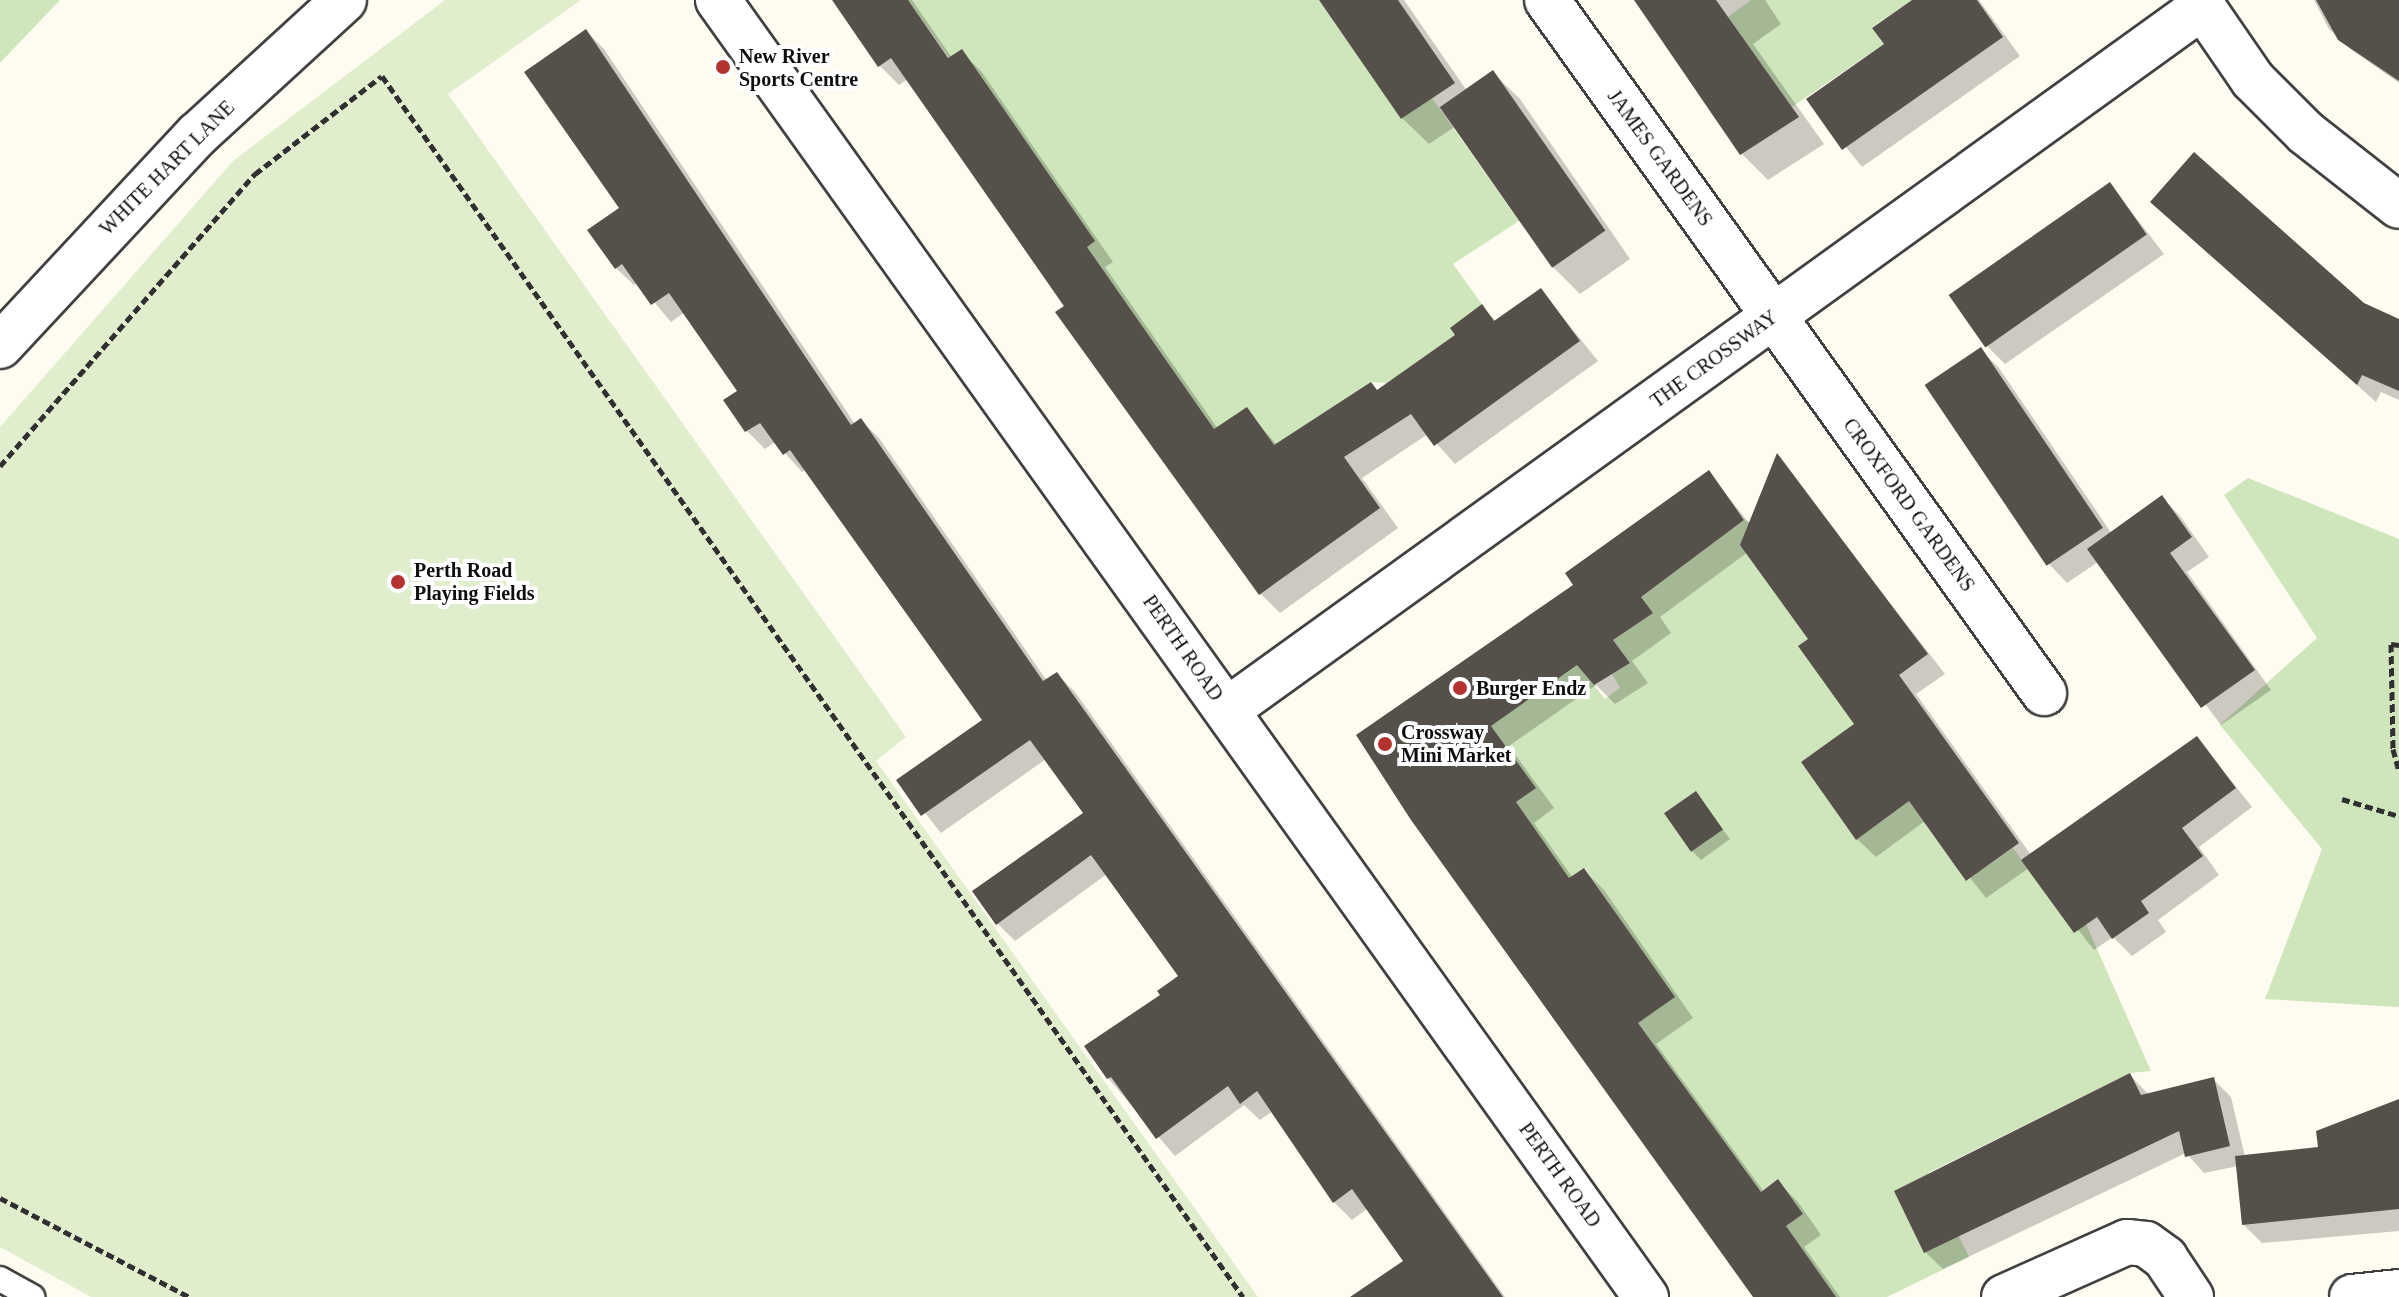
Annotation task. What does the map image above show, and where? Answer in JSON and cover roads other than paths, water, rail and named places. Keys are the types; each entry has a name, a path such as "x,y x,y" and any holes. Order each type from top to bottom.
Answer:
{"street":[{"name":"WHITE HART LANE","path":"0,346 198,134 344,0"},
{"name":"PERTH ROAD","path":"718,0 1646,1297"},
{"name":"JAMES GARDENS","path":"1547,0 1773,317"},
{"name":"THE CROSSWAY","path":"1227,710 1773,317 2200,4"},
{"path":"2200,4 2253,80 2295,123 2399,206"},
{"name":"CROXFORD GARDENS","path":"1773,317 2044,693"},
{"path":"2004,1297 2127,1242 2146,1244 2197,1292"},
{"path":"2352,1297 2399,1292"}],"lane":[{"path":"0,1279 32,1297"}],"place":[{"name":"New River Sports Centre","path":"723,67"},
{"name":"Perth Road Playing Fields","path":"398,582"},
{"name":"Burger Endz","path":"1460,688"},
{"name":"Crossway Mini Market","path":"1385,744"}]}
